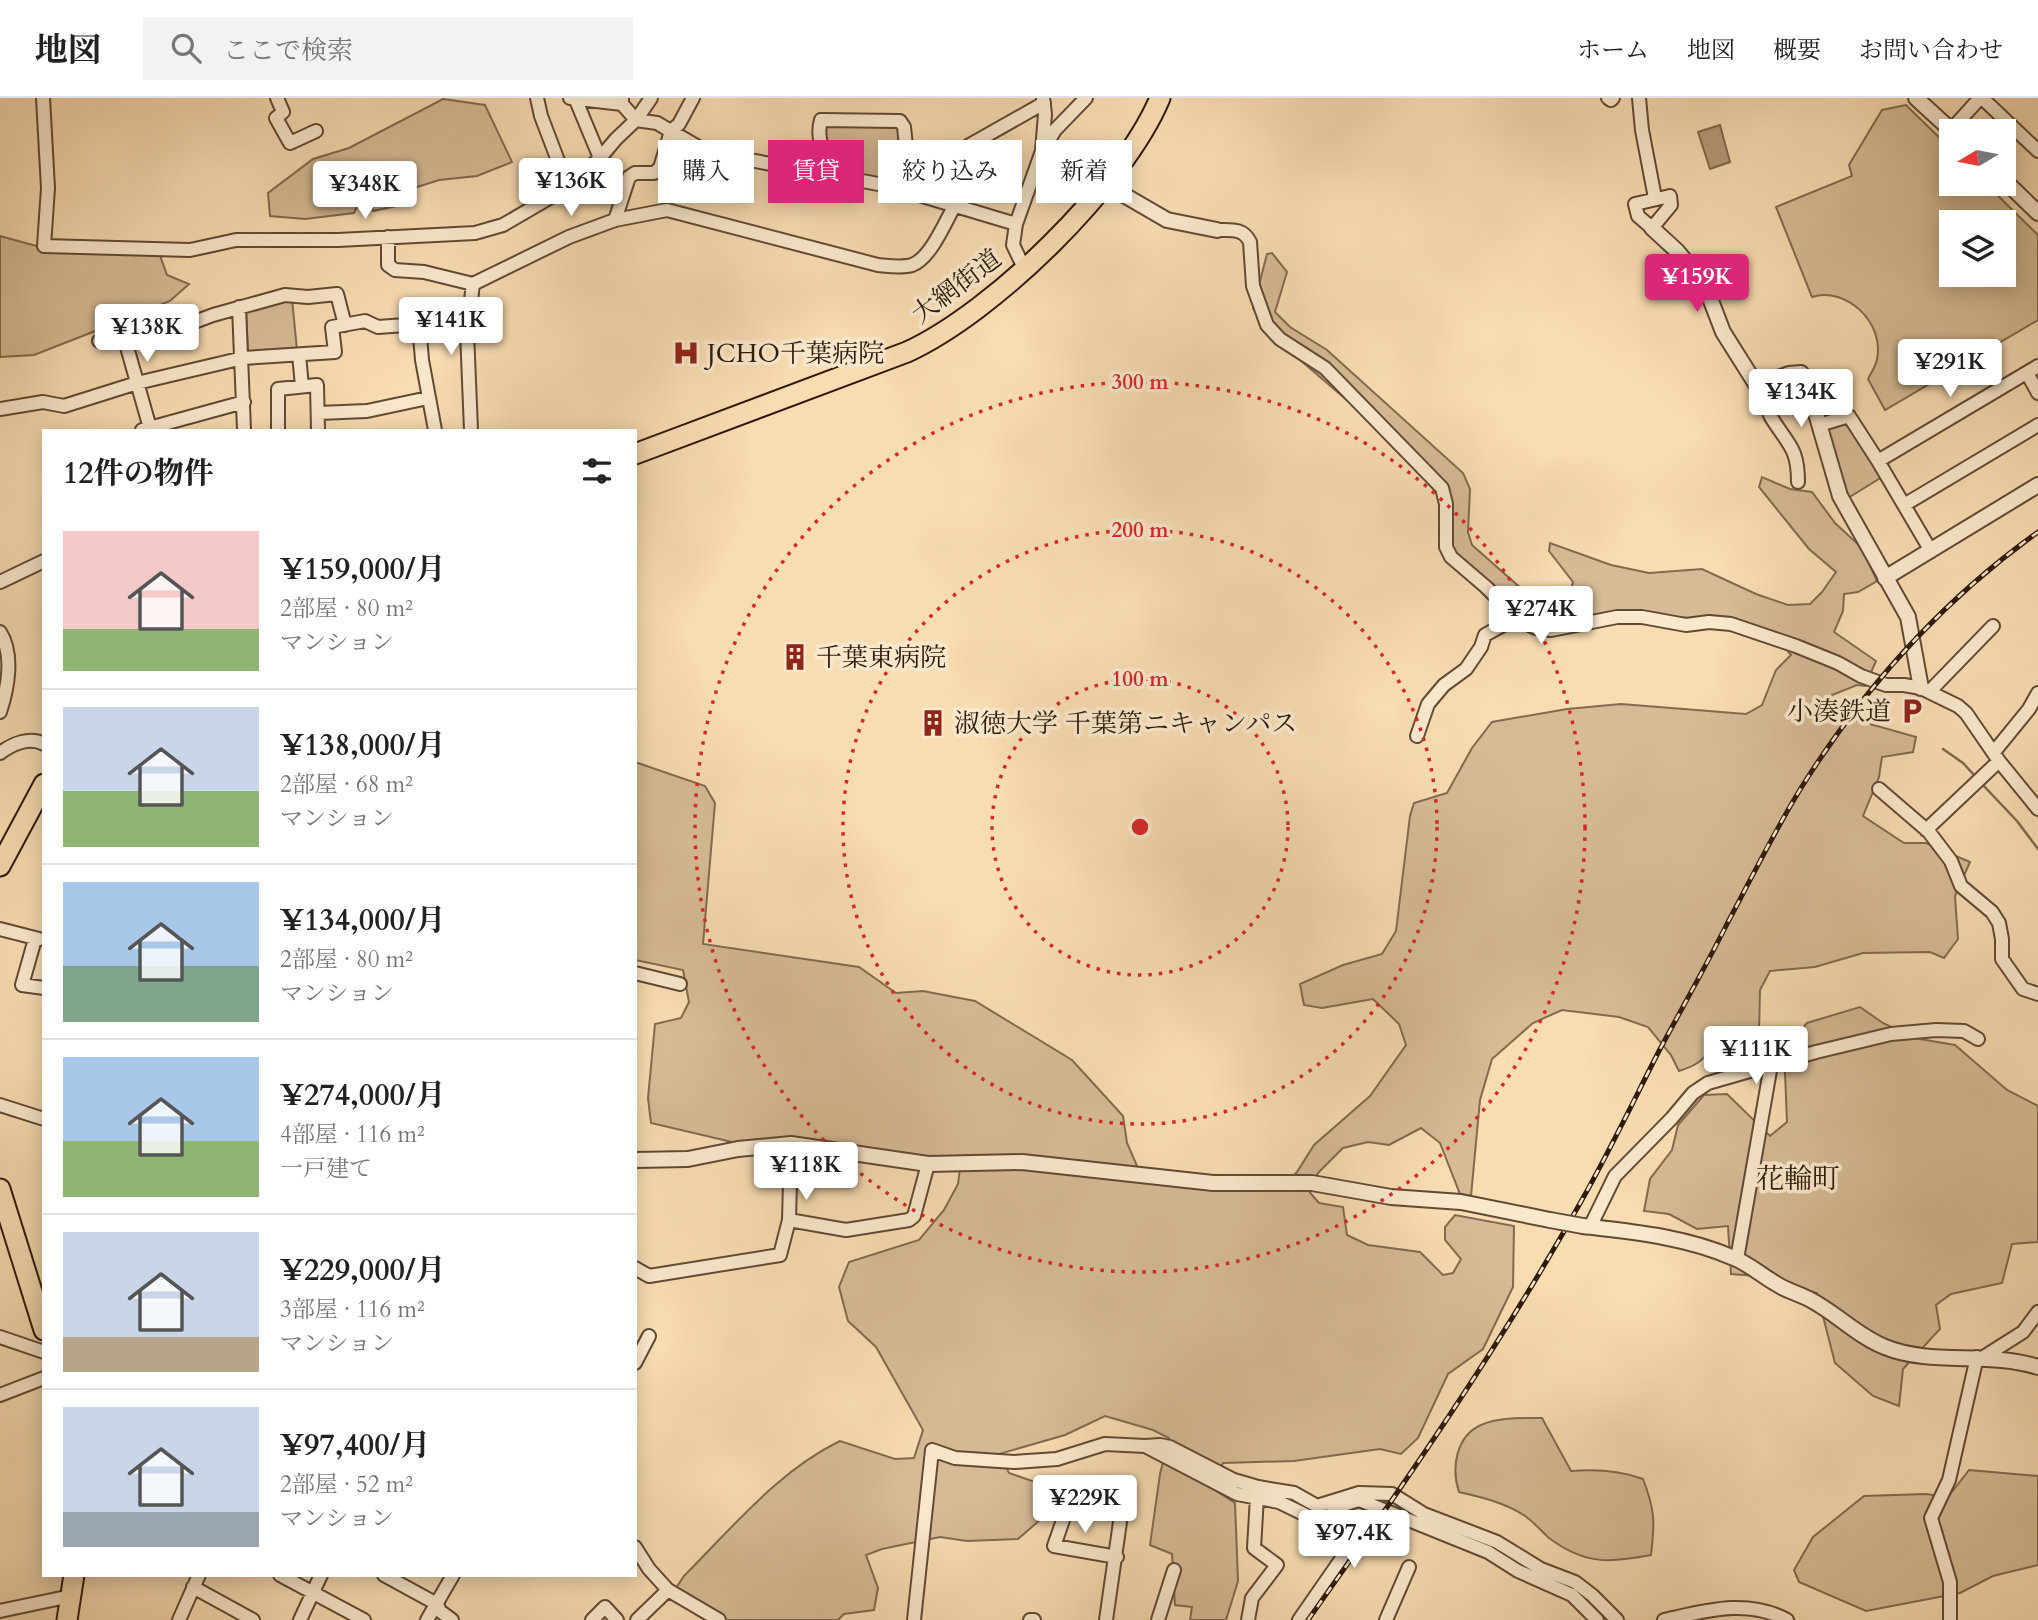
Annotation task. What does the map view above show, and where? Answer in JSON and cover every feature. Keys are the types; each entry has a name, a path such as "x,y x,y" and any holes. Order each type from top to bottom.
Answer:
{"main road":[{"name":"大網街道","path":"1132,148 1160,98"},
{"name":"大網街道","path":"637,453 933,340 986,302 1024,268 1087,203"},
{"path":"0,866 42,787"},
{"path":"0,1189 6,1224 42,1324"},
{"path":"67,1620 74,1577"}],"street":[{"path":"43,98 48,188 44,246 190,250 236,240 338,240 475,233 503,225 568,187 636,120 652,98"},
{"path":"277,98 282,112 276,118 290,143 316,131"},
{"path":"537,98 541,116 568,187"},
{"path":"570,98 622,101 636,120 657,123 700,148 768,163"},
{"path":"575,98 600,158"},
{"path":"615,219 629,177 635,173 654,173 660,168 671,131 679,124 693,98"},
{"path":"1049,140 1086,98"},
{"path":"1608,98 1613,98"},
{"path":"1639,98 1655,198"},
{"path":"1916,98 1939,120"},
{"path":"1962,119 1981,98 2038,151"},
{"path":"387,237 388,265 395,270 424,272 473,284 569,237 615,219 667,210 878,265 913,265 926,256 957,206 968,146 1043,101"},
{"path":"1042,140 1043,101"},
{"path":"820,140 821,120 900,121 904,127 905,140"},
{"path":"1024,268 1013,245 1016,224 1036,168"},
{"path":"2016,191 2038,212"},
{"path":"1652,228 1671,205 1670,196 1635,204 1638,216 1677,251 1705,285 1723,332 1757,386 1772,417 1793,446 1798,464 1798,482"},
{"path":"1132,200 1167,220 1244,233 1250,242 1253,286 1267,325 1280,339 1325,368 1442,488 1447,504 1446,547 1451,557 1520,621 1551,631 1617,617 1642,617 1686,625 1709,622 1731,624 1838,663 1861,677 1886,685 1904,685 1925,690 1958,706 1966,713 2038,809"},
{"path":"947,203 1016,224"},
{"path":"471,429 467,332 473,284"},
{"path":"99,341 107,335 189,324 285,295 308,297 337,294 345,325"},
{"path":"240,307 244,429"},
{"path":"0,409 43,402 64,407 137,383 243,358 335,352 332,327 365,321 378,327 419,324 467,332"},
{"path":"419,324 435,429"},
{"path":"123,333 146,429 244,402"},
{"path":"299,355 302,386"},
{"path":"1878,460 2033,370 2038,393"},
{"path":"1757,386 1789,374 1801,373 1806,379 1840,496 1908,617 1925,690"},
{"path":"278,429 278,389 317,385 318,429"},
{"path":"318,413 367,411 428,398"},
{"path":"1819,425 1849,416 1931,551"},
{"path":"1904,505 2038,425"},
{"path":"1885,578 2038,485"},
{"path":"0,582 42,562"},
{"path":"1417,737 1429,704 1444,685 1466,668 1481,647 1485,635 1503,625 1520,621"},
{"path":"1925,690 1993,626"},
{"path":"0,632 8,652 6,692 0,712"},
{"path":"1926,830 1996,756 2038,693"},
{"path":"0,753 20,742 37,740 42,743"},
{"path":"1879,789 1926,830 1945,851 1961,886 1992,912 1999,923 2002,959 2023,989 2038,994"},
{"path":"0,929 37,939 22,985 42,988"},
{"path":"637,973 680,984"},
{"path":"1587,1226 1615,1176 1693,1093 1708,1083 1891,1034 1964,1031 1978,1039"},
{"path":"1737,1259 1771,1065"},
{"path":"0,1105 42,1118"},
{"path":"637,1269 649,1276 780,1255 789,1220 791,1144"},
{"path":"637,1160 688,1159 738,1149 791,1144 928,1164 1022,1162 1213,1183 1312,1183 1391,1197 1461,1202 1550,1220 1682,1240 1737,1259 1780,1286 1819,1304 1886,1348 1913,1354 1980,1357 2038,1367"},
{"path":"789,1220 846,1230 909,1220 914,1216 928,1164"},
{"path":"1950,1620 1950,1583 1931,1518 1949,1480 1980,1357 2023,1332 2038,1312"},
{"path":"637,1359 649,1336"},
{"path":"0,1337 42,1351"},
{"path":"0,1395 42,1379"},
{"path":"915,1620 932,1450 955,1458 1014,1462 1057,1458 1105,1444 1170,1447 1234,1480 1258,1488 1294,1493 1317,1506 1359,1493 1392,1494 1424,1514 1497,1542 1541,1569 1575,1582 1617,1620"},
{"path":"1145,1446 1237,1494 1279,1502 1308,1516 1334,1517 1346,1504 1359,1500 1488,1552 1518,1571 1572,1595 1597,1620"},
{"path":"1106,1620 1116,1557 1120,1522 1116,1494 1069,1503 1054,1546 1116,1557"},
{"path":"1248,1620 1252,1598 1277,1565 1254,1548 1257,1497"},
{"path":"1299,1620 1342,1558 1332,1503"},
{"path":"637,1550 649,1569 668,1590 717,1619"},
{"path":"1386,1620 1409,1567"},
{"path":"1158,1620 1174,1570"},
{"path":"284,1577 363,1620"},
{"path":"300,1620 320,1577"},
{"path":"388,1577 437,1604 440,1611 452,1620"},
{"path":"427,1620 452,1577"},
{"path":"179,1620 196,1581 253,1620"},
{"path":"637,1620 668,1590"},
{"path":"0,1611 71,1596"},
{"path":"592,1620 605,1607 617,1620"},
{"path":"1664,1620 1723,1608 1768,1612 1787,1620"}],"shaded area":[{"path":"443,99 485,105 512,162 477,176 439,180 414,188 415,202 373,211 370,199 359,202 354,213 305,219 270,216 268,193 313,159 349,148"},
{"path":"1906,105 1939,137 1939,196 1998,196 2013,210 1939,210 1939,287 2016,287 2016,213 2038,235 2038,320 1885,410 1868,379 1876,362 1878,346 1869,321 1850,302 1825,295 1812,297 1776,207 1852,176 1849,165 1882,110"},
{"path":"824,123 899,128 900,140 878,140 878,179 864,177 864,140 825,140"},
{"path":"1720,125 1730,162 1710,169 1698,132"},
{"path":"0,236 51,250 158,250 167,275 189,284 170,301 34,355 0,357"},
{"path":"1272,253 1287,272 1275,312 1290,327 1327,350 1463,473 1470,489 1468,532 1472,545 1523,590 1548,597 1569,596 1573,582 1549,551 1550,543 1611,565 1649,573 1702,569 1756,594 1788,605 1810,604 1836,572 1809,549 1759,487 1762,477 1790,489 1812,492 1835,523 1862,548 1877,581 1858,592 1844,594 1843,611 1834,632 1876,661 1865,686 1857,685 1832,695 1838,715 1916,737 1913,752 1882,757 1879,777 1863,816 1904,843 1926,843 1970,862 1955,896 1958,939 1944,958 1930,952 1863,953 1815,967 1770,971 1760,990 1759,1031 1724,1040 1699,1062 1679,1071 1671,1055 1648,1027 1619,1017 1562,1010 1533,1023 1492,1059 1480,1100 1471,1196 1460,1194 1440,1143 1421,1128 1389,1145 1368,1142 1343,1148 1319,1172 1307,1189 1319,1203 1343,1207 1347,1235 1368,1245 1420,1252 1443,1275 1453,1273 1461,1259 1445,1240 1445,1227 1455,1215 1514,1226 1513,1287 1483,1349 1448,1374 1418,1438 1401,1454 1380,1449 1294,1461 1223,1463 1210,1487 1235,1503 1238,1581 1226,1620 1190,1620 1192,1607 1175,1605 1172,1554 1150,1545 1160,1474 1169,1438 1153,1430 1105,1416 1065,1435 999,1454 1009,1473 1038,1483 1043,1490 1041,1519 1018,1539 967,1541 940,1537 866,1555 878,1588 874,1610 844,1614 838,1620 727,1620 676,1588 684,1576 776,1484 817,1453 840,1441 895,1459 914,1458 923,1430 876,1347 848,1321 839,1287 849,1262 919,1240 944,1210 958,1184 961,1160 732,1142 651,1123 648,1098 655,1024 681,1018 689,1002 683,970 637,960 637,763 705,786 715,803 703,944 859,967 896,993 923,991 975,1001 1072,1060 1123,1116 1127,1143 1144,1182 1278,1191 1297,1172 1314,1145 1370,1096 1406,1045 1399,1024 1373,999 1322,1008 1304,1005 1300,984 1343,965 1382,954 1396,931 1410,816 1414,803 1447,793 1472,748 1492,722 1567,709 1621,704 1746,714 1762,705 1776,670 1791,655 1774,634 1723,617 1689,618 1617,611 1536,628 1452,549 1451,521 1439,479 1271,335 1253,308 1267,254"},
{"path":"292,299 297,350 248,352 246,311"},
{"path":"1845,420 1882,477 1848,498 1826,427"},
{"path":"1860,1007 1883,1023 1914,1038 1955,1045 2007,1090 2038,1106 2038,1242 2012,1244 2002,1283 1951,1294 1936,1305 1940,1329 1903,1369 1899,1406 1873,1396 1835,1363 1817,1293 1757,1276 1731,1274 1728,1226 1697,1229 1669,1214 1644,1211 1650,1179 1672,1150 1678,1125 1704,1095 1727,1094 1770,1136 1787,1122 1784,1049 1807,1023"},
{"path":"1511,1418 1542,1418 1571,1471 1607,1471 1643,1479 1653,1516 1651,1555 1623,1560 1586,1557 1562,1547 1518,1511 1459,1492 1456,1473 1458,1454 1466,1437 1473,1430 1481,1425"},
{"path":"1969,1470 2038,1476 2038,1565 1993,1576 1960,1593 1866,1611 1799,1582 1794,1570 1813,1537 1864,1496 1926,1494 1948,1497"}],"waterway":[{"path":"1943,749 1963,763 1975,776"},
{"path":"1982,784 2017,821 2038,849"}],"railway":[{"path":"1308,1620 1451,1413 1552,1253 1603,1162 1772,838 1825,751 1878,681 1907,648 1970,587 2038,532"}],"place":[{"name":"JCHO千葉病院","path":"686,353"},
{"name":"千葉東病院","path":"795,657"},
{"name":"小湊鉄道","path":"1912,711"},
{"name":"淑徳大学 千葉第ニキャンパス","path":"933,723"}],"district":[{"name":"花輪町","path":"1798,1178"}]}
